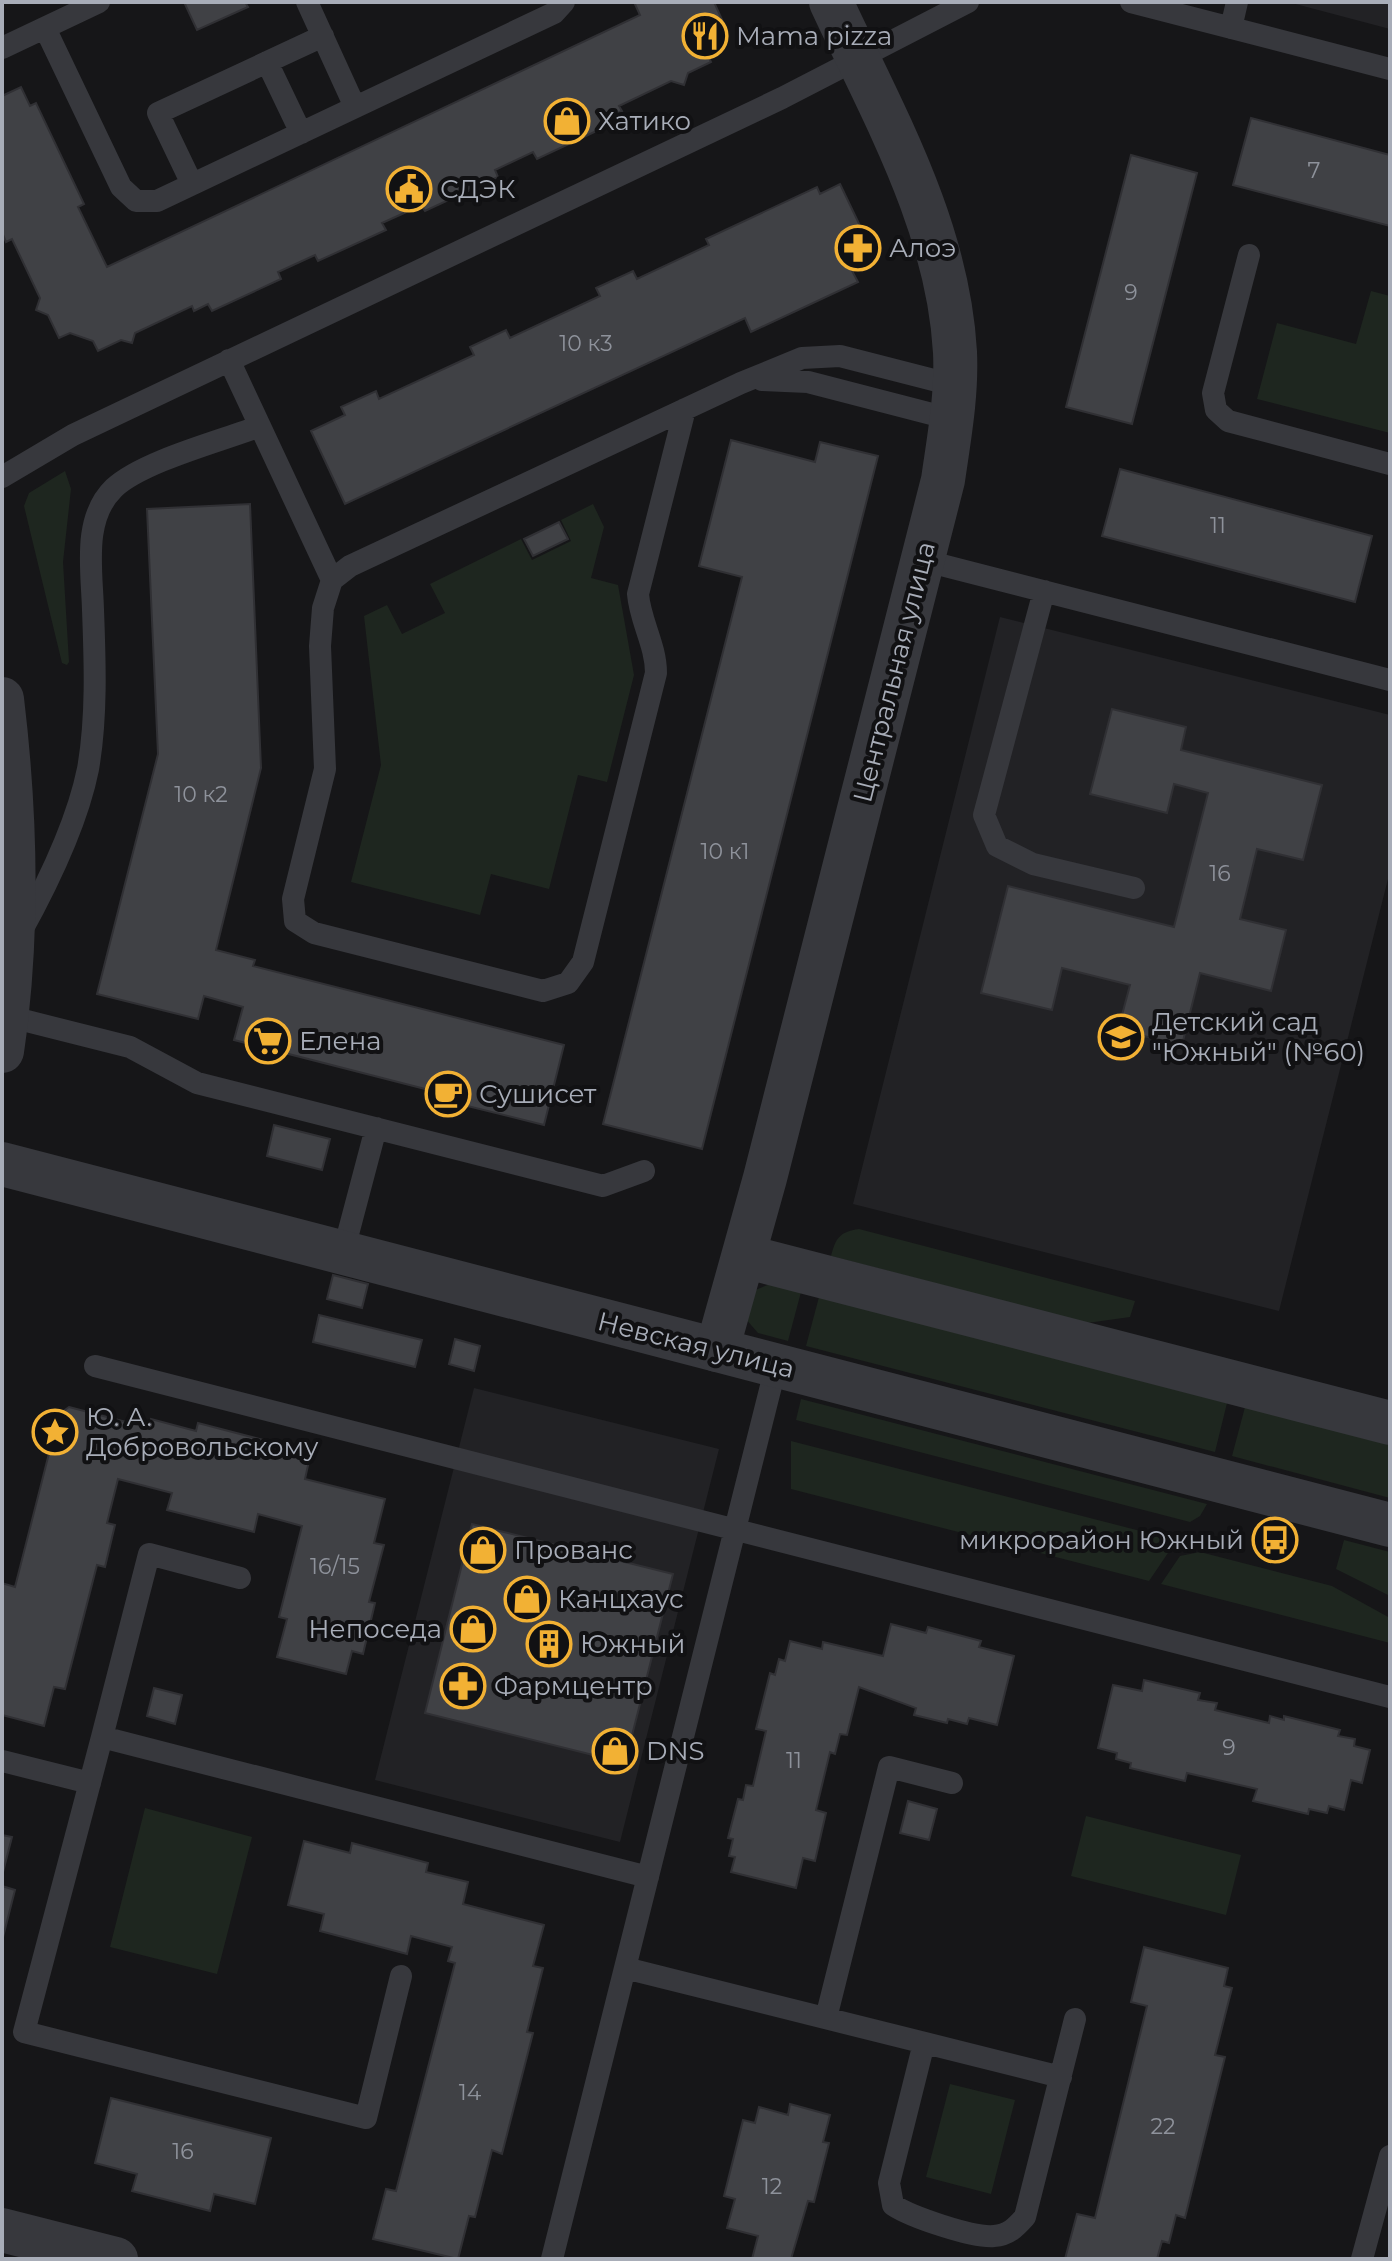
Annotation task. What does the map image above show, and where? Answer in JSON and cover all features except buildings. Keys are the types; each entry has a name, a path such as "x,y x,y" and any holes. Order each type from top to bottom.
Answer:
{"street":[{"name":"Центральная улица","path":"717,1350 744,1256 943,480 952,402 955,354 948,292 922,199 831,2"},
{"path":"2,699 14,850 13,947 5,1034"},
{"name":"Невская улица","path":"2,1164 1390,1525"},
{"path":"744,1256 1390,1423"},
{"path":"2,2230 116,2259"}],"lane":[{"path":"2,48 99,2"},
{"path":"307,2 355,107"},
{"path":"45,28 121,187 136,201 157,201 554,13 564,2"},
{"path":"2,477 73,435 968,2"},
{"path":"1131,2 1390,69"},
{"path":"1231,28 1237,2"},
{"path":"192,184 158,113 323,36"},
{"path":"267,62 301,133"},
{"path":"1249,255 1213,393 1216,410 1228,421 1390,464"},
{"path":"685,409 638,594 639,611 656,656 656,673 583,962 568,983 543,991 314,933 295,921 293,899 325,769 320,646 323,608 332,580 350,566 685,409 741,383 802,358 840,356 952,402"},
{"path":"229,360 332,580"},
{"path":"741,383 774,379 808,382 952,402"},
{"path":"13,947 52,874 87,769 95,672 91,546 97,512 115,488 145,469 260,426"},
{"path":"922,560 1390,680"},
{"path":"1044,591 984,815 997,846 1033,864 1134,888"},
{"path":"5,1034 130,1047 197,1083 603,1186 644,1171"},
{"path":"343,1253 376,1128"},
{"path":"95,1366 1390,1697"},
{"path":"552,2259 776,1366"},
{"path":"240,1578 149,1554 24,2032 366,2118 401,1976"},
{"path":"102,1737 648,1877"},
{"path":"2,1761 90,1783"},
{"path":"826,2018 889,1767 952,1783"},
{"path":"625,1968 1061,2077"},
{"path":"924,2043 889,2183 893,2205 911,2216 992,2237 1011,2232 1025,2217 1075,2019"},
{"path":"1362,2259 1390,2156"}],"shaded area":[{"path":"1288,2 1390,2 1390,29"},
{"path":"1371,291 1390,296 1390,433 1257,399 1277,323 1356,344"},
{"path":"65,471 71,489 63,562 67,665 62,663 24,506 29,493"},
{"path":"593,504 604,527 591,578 618,585 634,675 607,782 578,775 549,889 491,874 480,915 351,882 381,765 364,616 387,605 402,634 445,613 430,584 521,539 532,560 571,541 561,520"},
{"name":"Детский сад \"Южный\" (№60)","path":"1000,617 1390,715 1390,871 1279,1311 853,1204"},
{"path":"859,1229 1135,1301 1130,1317 1087,1323 831,1256 839,1237"},
{"path":"770,1284 801,1292 788,1341 758,1333 745,1318 753,1291"},
{"path":"819,1297 1227,1403 1215,1452 806,1346"},
{"path":"474,1388 719,1449 620,1842 375,1780"},
{"path":"801,1399 1207,1504 1200,1516 1190,1522 796,1420"},
{"path":"1245,1407 1390,1445 1390,1498 1232,1456"},
{"path":"791,1441 1156,1535 1172,1547 1149,1581 791,1489"},
{"path":"1344,1540 1390,1552 1390,1596 1336,1569"},
{"path":"1200,1552 1332,1586 1390,1618 1390,1643 1161,1584 1180,1556"},
{"path":"145,1808 252,1837 217,1974 110,1947"},
{"path":"1086,1816 1241,1855 1226,1915 1071,1876"},
{"path":"950,2084 1015,2100 991,2194 926,2177"}],"place":[{"name":"Mama pizza","path":"705,36"},
{"name":"Хатико","path":"567,121"},
{"name":"СДЭК","path":"409,189"},
{"name":"Алоэ","path":"858,248"},
{"name":"Детский сад \"Южный\" (№60)","path":"1121,1037"},
{"name":"Елена","path":"268,1041"},
{"name":"Сушисет","path":"448,1094"},
{"name":"Ю. А. Добровольскому","path":"55,1432"},
{"name":"микрорайон Южный","path":"1275,1540"},
{"name":"Прованс","path":"483,1550"},
{"name":"Канцхаус","path":"527,1599"},
{"name":"Непоседа","path":"473,1629"},
{"name":"Южный","path":"549,1644"},
{"name":"Фармцентр","path":"463,1686"},
{"name":"DNS","path":"615,1751"}]}
